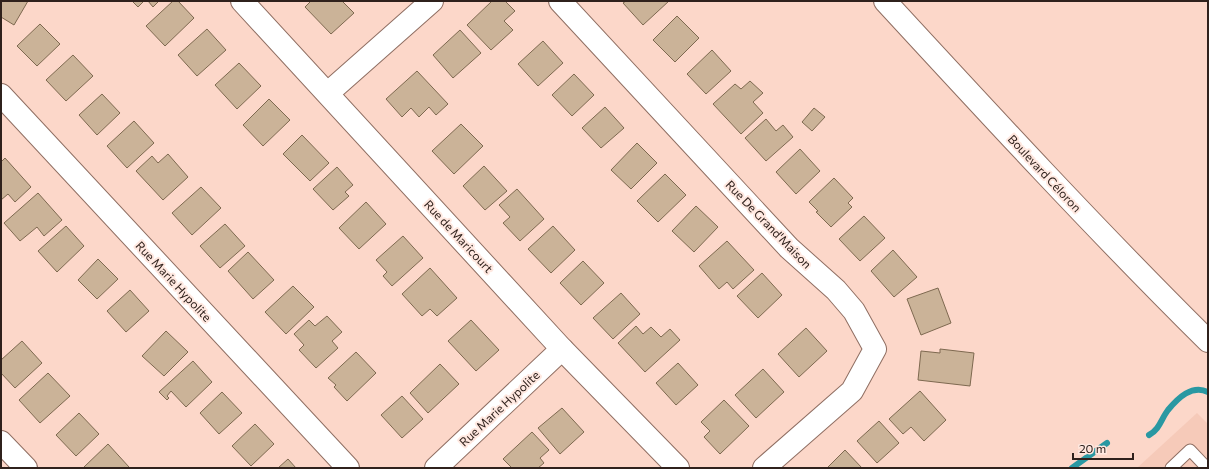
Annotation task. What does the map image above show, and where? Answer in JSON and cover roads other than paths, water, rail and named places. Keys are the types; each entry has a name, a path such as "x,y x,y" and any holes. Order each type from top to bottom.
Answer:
{"street":[{"name":"Rue de Maricourt","path":"242,1 562,349 678,468"},
{"path":"328,93 432,1"},
{"name":"Rue De Grand'Maison","path":"560,1 789,248 836,290 854,311 875,349 852,391 764,468"},
{"name":"Boulevard Céloron","path":"885,1 1167,302 1208,341"},
{"name":"Rue Marie Hypolite","path":"1,95 348,468"},
{"name":"Rue Marie Hypolite","path":"436,468 562,349"},
{"path":"1,442 26,468"}],"lane":[{"path":"1171,468 1190,450 1207,468"}],"waterway":[{"path":"1149,435 1156,430 1168,410 1181,397 1191,391 1196,390 1208,392"},
{"path":"1072,468 1107,443"}]}
